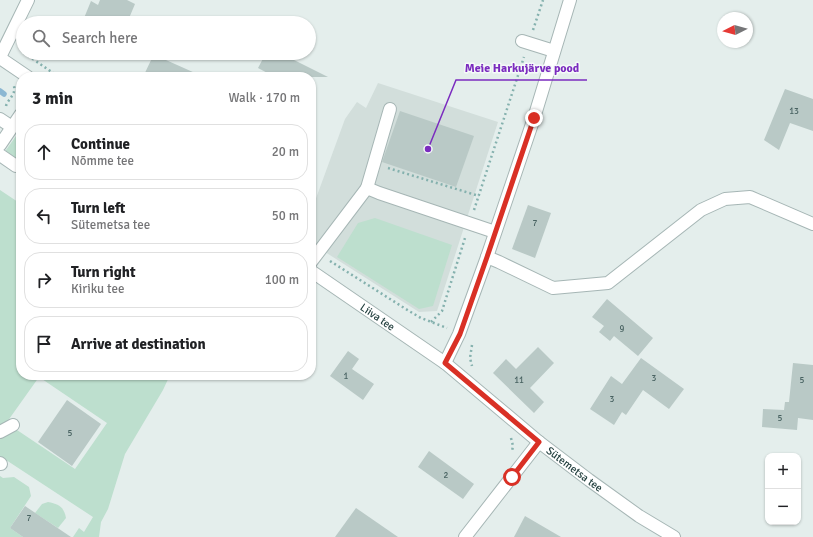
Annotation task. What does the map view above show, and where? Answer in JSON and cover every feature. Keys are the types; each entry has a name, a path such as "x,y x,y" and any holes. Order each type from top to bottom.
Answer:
{"street":[{"path":"20,16 28,0"},
{"path":"445,363 460,334 487,257 534,118 570,0"},
{"path":"16,25 0,58 21,72"},
{"path":"526,42 554,50"},
{"path":"316,255 367,188 390,109"},
{"path":"0,119 12,127"},
{"path":"0,145 16,121"},
{"path":"0,155 16,166"},
{"path":"367,188 495,232"},
{"path":"487,257 553,288 608,283 701,210 725,199 750,197 813,224"},
{"name":"Liiva tee","path":"316,274 445,363"},
{"name":"Sütemetsa tee","path":"445,363 539,442 589,480 639,516 674,537"},
{"path":"0,432 13,425"},
{"path":"465,537 539,442"}],"path":[{"path":"431,322 442,311 526,42 543,0"},
{"path":"34,60 52,72"},
{"path":"374,164 479,196"},
{"path":"316,259 409,311 460,334"}],"shaded area":[{"path":"378,83 498,122 437,311 419,312 316,246 316,198 345,119 357,102 366,108"}],"green space":[{"path":"16,136 16,161 6,154 6,150"},
{"path":"0,190 16,201 16,380 37,380 7,422 0,426"},
{"path":"375,218 452,245 433,306 419,309 337,257 358,223"},
{"path":"43,380 168,380 125,454 108,509 101,522 99,537 73,537 79,528 84,532 93,517 0,456 0,438 17,430 75,469 107,423"},
{"path":"0,476 3,478 14,477 29,487 31,496 10,528 23,537 0,537"},
{"path":"48,502 55,504 64,511 66,518 58,528 35,513 42,504"}],"building":[{"path":"100,0 127,0 135,4 130,16 85,16 91,1 98,5"},
{"path":"151,60 166,60 193,72 145,72"},
{"path":"262,60 294,60 328,77 316,77 316,72 266,72 258,68"},
{"path":"785,89 813,99 813,131 790,123 779,150 764,140"},
{"path":"400,111 474,136 456,187 382,162"},
{"path":"528,205 551,213 535,258 512,249"},
{"path":"607,299 653,338 638,356 614,336 610,341 599,332 604,326 592,317"},
{"path":"538,347 554,363 530,388 544,402 534,413 493,373 506,359 516,369"},
{"path":"348,351 359,359 352,369 374,384 363,400 330,376"},
{"path":"641,358 684,389 669,409 643,390 626,415 622,412 614,425 590,409 611,376 622,384"},
{"path":"793,363 813,365 813,420 798,418 797,430 762,427 763,409 784,410 785,402 789,402"},
{"path":"67,400 101,424 72,466 38,442"},
{"path":"429,451 474,484 463,499 418,467"},
{"path":"25,506 71,537 23,537 10,528"},
{"path":"356,508 398,537 335,537"},
{"path":"525,516 561,537 514,537"}],"waterway":[{"path":"0,91 4,94"}],"place":[{"name":"Meie Harkujärve pood","path":"428,149"}],"route":[{"path":"512,477 539,442 445,363 460,334 534,118"}]}
